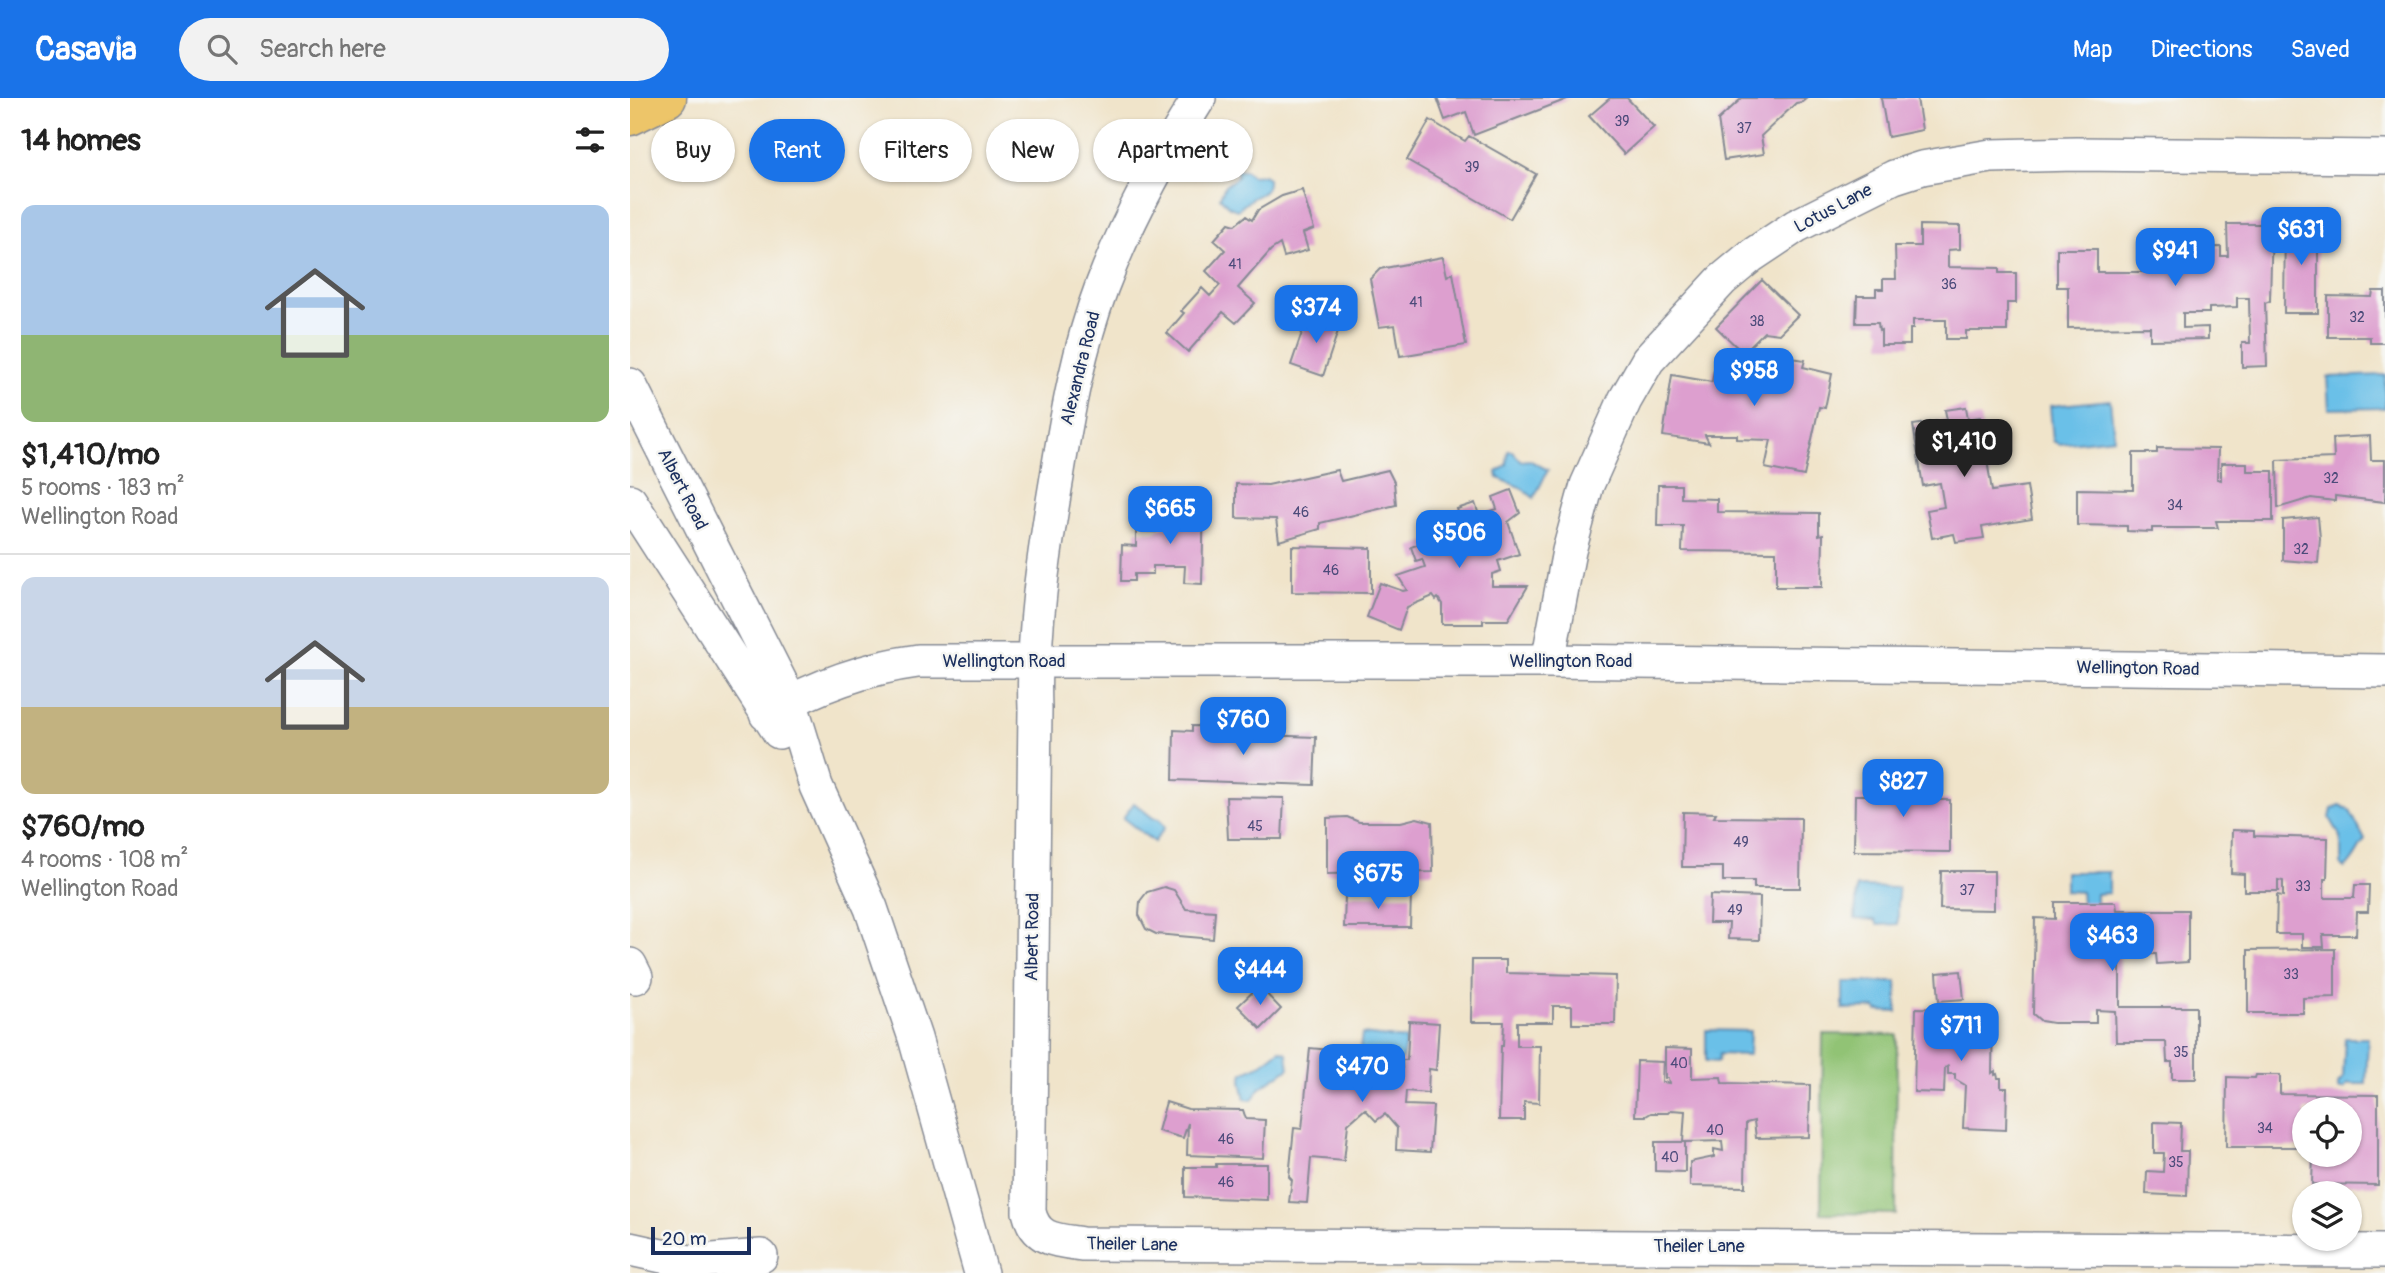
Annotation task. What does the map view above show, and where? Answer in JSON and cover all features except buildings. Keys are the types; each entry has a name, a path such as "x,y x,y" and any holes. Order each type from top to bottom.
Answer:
{"main road":[{"path":"630,116 667,98"}],"street":[{"name":"Alexandra Road","path":"1033,662 1045,546 1065,430 1101,288 1132,216 1199,98"},
{"name":"Lotus Lane","path":"1548,661 1569,551 1587,485 1625,400 1648,360 1721,280 1796,226 1894,177 1922,168 1991,156 2076,154 2385,157"},
{"name":"Albert Road","path":"630,386 871,908 911,1025 981,1273"},
{"name":"Albert Road","path":"630,501 778,707"},
{"name":"Wellington Road","path":"778,707 844,679 918,661 1548,661 2385,670"},
{"name":"Albert Road","path":"1028,1212 1035,709 1033,662"},
{"name":"Theiler Lane","path":"1028,1212 1032,1224 1046,1236 1082,1244 2385,1251"},
{"path":"630,1249 689,1262 761,1256"}],"green space":[{"path":"1823,1034 1897,1035 1896,1214 1821,1213"}],"water":[{"path":"1263,175 1268,178 1264,192 1237,210 1229,207 1220,197 1225,186 1230,182 1253,182 1253,176"},
{"path":"2385,375 2385,408 2329,409 2327,377"},
{"path":"2110,400 2114,438 2059,444 2053,441 2050,406"},
{"path":"1508,451 1512,451 1521,461 1529,460 1548,470 1534,498 1520,487 1498,478 1497,472 1507,465"},
{"path":"1134,803 1153,818 1159,819 1165,827 1154,842 1123,818"},
{"path":"2340,805 2350,811 2365,840 2345,868 2341,866 2341,837 2330,818 2332,809"},
{"path":"2065,872 2109,872 2109,893 2096,894 2096,903 2082,903 2081,892 2065,891"},
{"path":"1857,887 1898,888 1898,924 1878,925 1875,920 1855,919"},
{"path":"1843,982 1897,982 1897,1012 1877,1011 1876,1008 1843,1009"},
{"path":"1706,1030 1750,1031 1749,1055 1719,1054 1718,1062 1706,1061"},
{"path":"1362,1034 1406,1039 1402,1060 1369,1057 1368,1064 1358,1063"},
{"path":"2345,1038 2368,1038 2366,1084 2348,1084 2344,1089 2338,1089 2343,1078"},
{"path":"1280,1050 1287,1053 1289,1068 1260,1088 1252,1100 1245,1099 1241,1081 1243,1073 1262,1064"}]}
